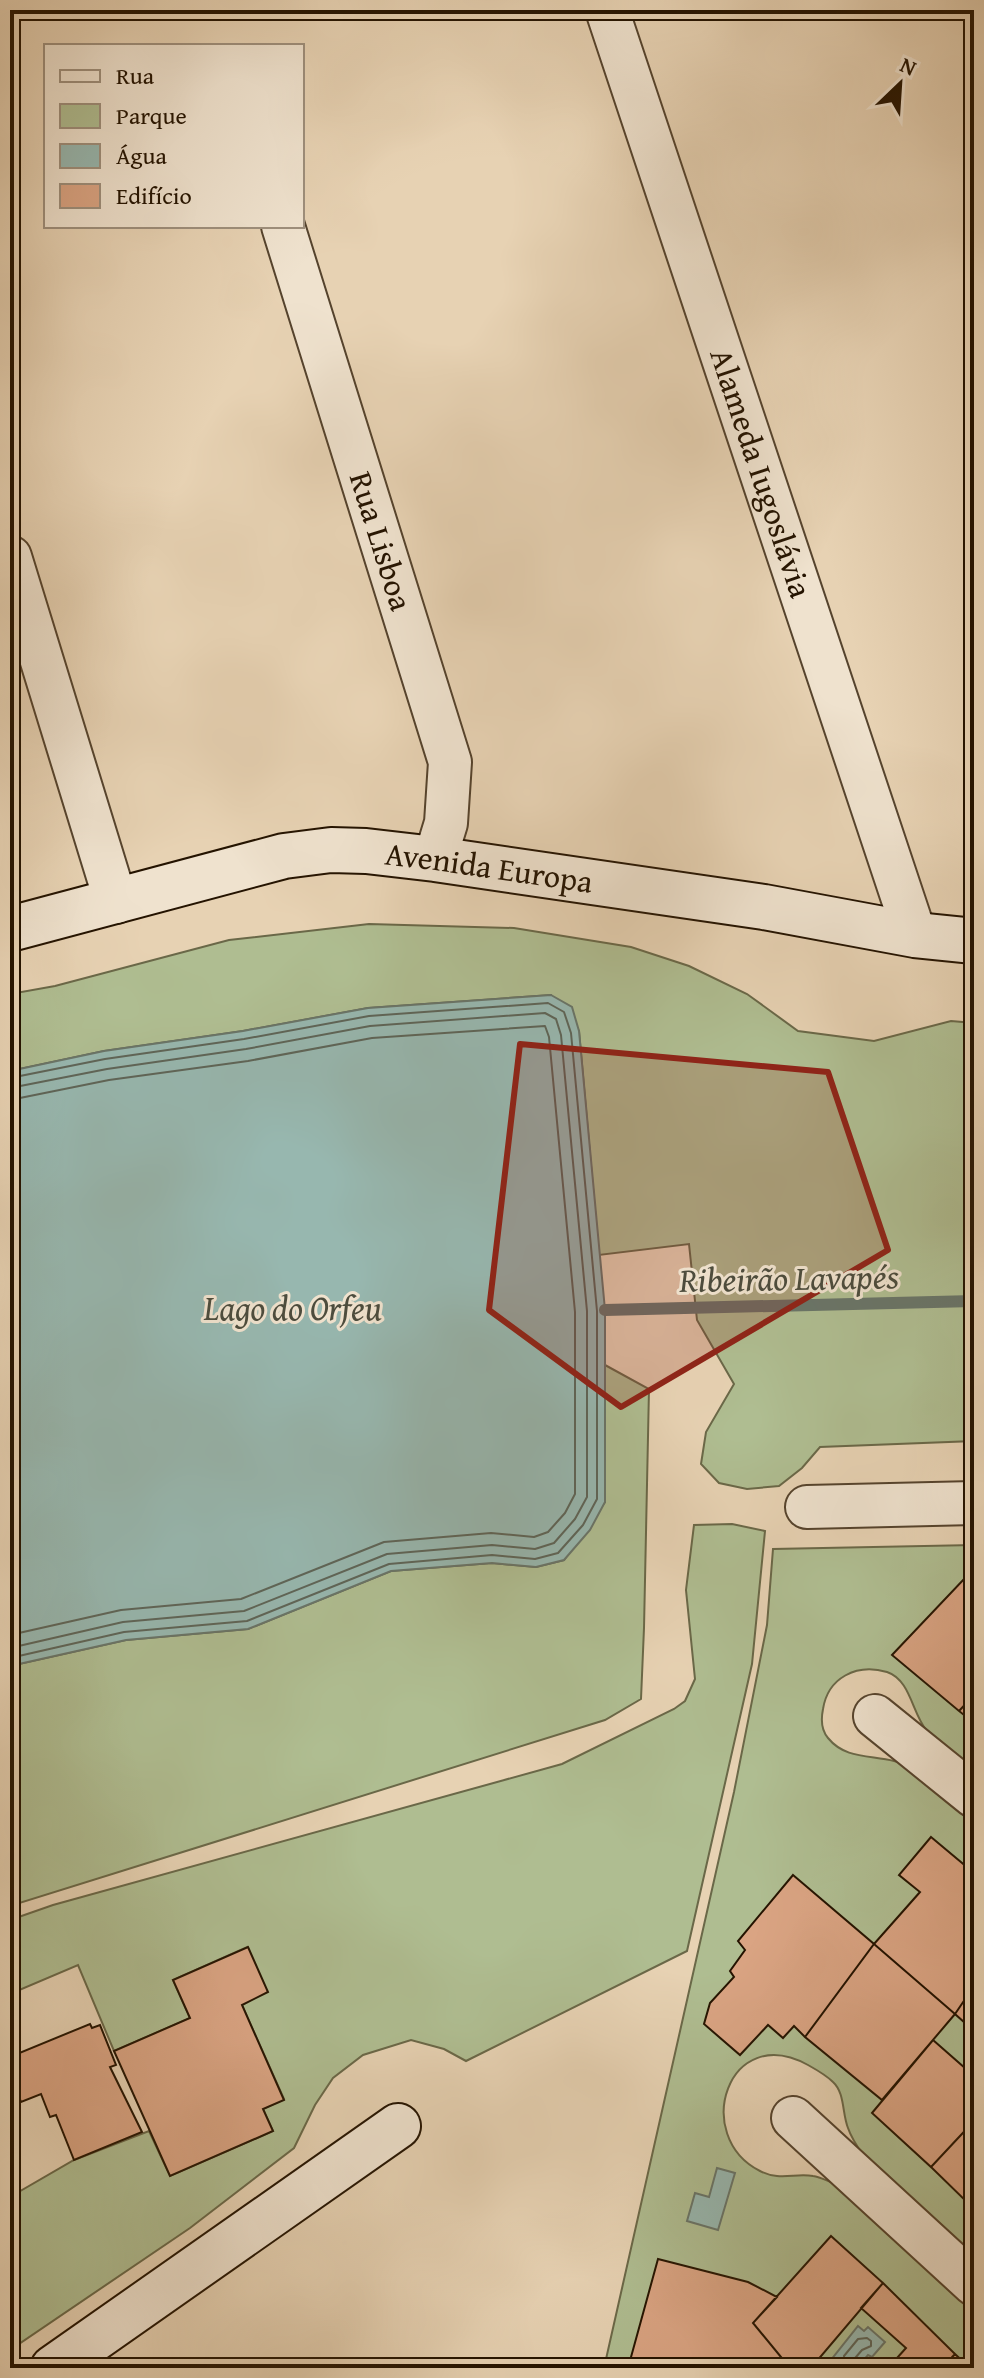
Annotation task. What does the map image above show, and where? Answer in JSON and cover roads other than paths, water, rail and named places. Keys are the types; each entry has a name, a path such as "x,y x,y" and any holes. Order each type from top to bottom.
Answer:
{"street":[{"name":"Alameda Iugoslávia","path":"607,10 915,935"},
{"name":"Rua Lisboa","path":"284,228 450,762 446,823 435,859"},
{"path":"10,557 116,902"},
{"name":"Avenida Europa","path":"10,929 284,856 331,850 435,859 764,907 915,935 974,941"},
{"path":"807,1507 974,1503"},
{"path":"875,1716 974,1796"},
{"path":"793,2118 974,2284"},
{"path":"53,2368 398,2126"}],"water":[{"name":"Lago do Orfeu","path":"551,995 572,1007 579,1031 605,1310 605,1502 590,1530 564,1560 536,1567 492,1563 391,1571 248,1629 126,1640 10,1666 10,1071 104,1051 243,1031 368,1008"},
{"path":"717,2168 735,2173 718,2230 687,2221 695,2193 709,2197"},
{"path":"858,2326 864,2331 868,2327 885,2342 857,2368 840,2368 831,2360"}],"waterway":[{"name":"Ribeirão Lavapés","path":"605,1310 974,1301"}]}
